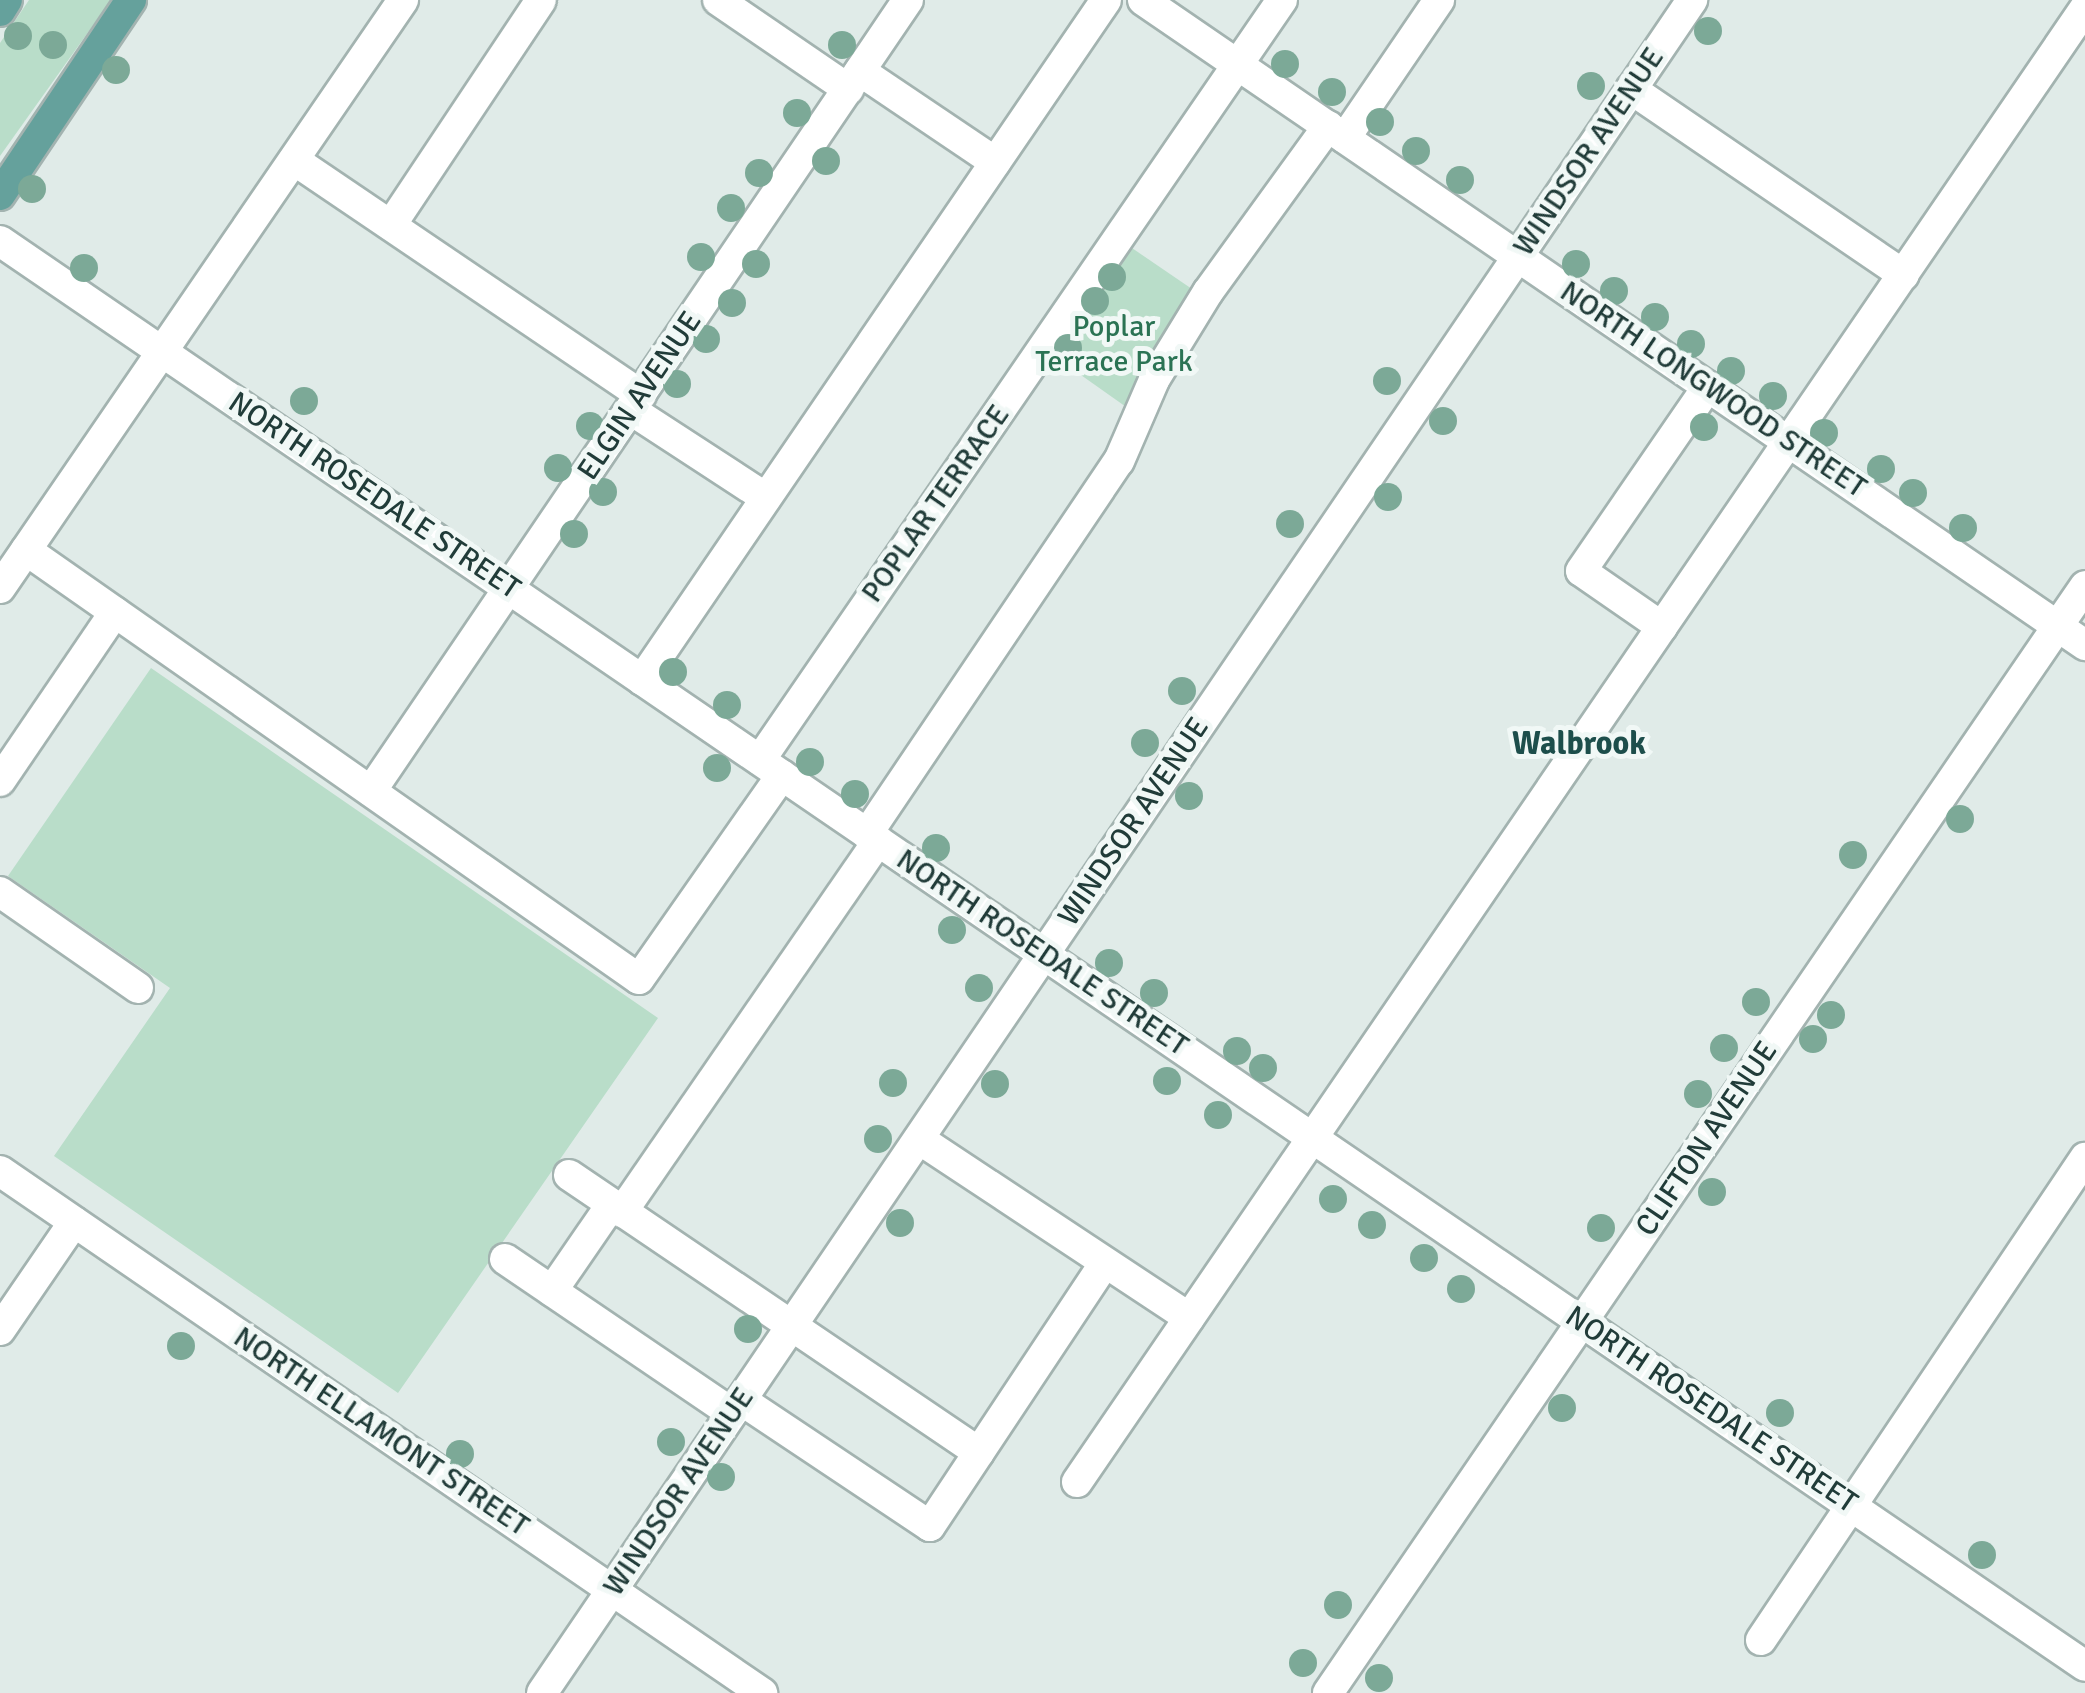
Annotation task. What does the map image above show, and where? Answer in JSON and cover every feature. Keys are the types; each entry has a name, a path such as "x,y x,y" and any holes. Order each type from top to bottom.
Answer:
{"main road":[{"path":"0,11 7,0"},
{"path":"0,194 132,0"}],"street":[{"path":"0,588 403,0"},
{"path":"391,226 541,0"},
{"path":"718,0 995,162"},
{"name":"ELGIN AVENUE","path":"370,791 908,0"},
{"path":"642,680 1106,0"},
{"name":"NORTH LONGWOOD STREET","path":"1143,0 2085,645"},
{"name":"POPLAR TERRACE","path":"370,791 639,979 771,768 1282,0"},
{"path":"552,1291 616,1208 872,837 1119,461 1154,380 1208,292 1438,0"},
{"name":"WINDSOR AVENUE","path":"542,1693 1692,0"},
{"path":"1077,1482 2085,8"},
{"path":"1631,90 1904,275"},
{"path":"294,160 766,498"},
{"name":"NORTH ROSEDALE STREET","path":"0,240 2085,1666"},
{"path":"1662,627 1581,571 1708,386"},
{"path":"26,550 370,791"},
{"name":"CLIFTON AVENUE","path":"1328,1693 2085,586"},
{"path":"0,780 115,612"},
{"path":"0,892 138,988"},
{"path":"918,1139 1189,1318"},
{"path":"1761,1640 2085,1158"},
{"name":"NORTH ELLAMONT STREET","path":"0,1171 762,1693"},
{"path":"569,1176 978,1453"},
{"path":"0,1330 74,1222"},
{"path":"505,1259 930,1526 1105,1263"}],"green space":[{"path":"29,0 111,0 0,156 0,43"},
{"name":"Poplar Terrace Park","path":"1129,246 1192,289 1129,409 1054,356"},
{"path":"151,668 658,1018 398,1393 54,1156 170,988 8,876"}],"district":[{"name":"Walbrook","path":"1579,744"}]}
